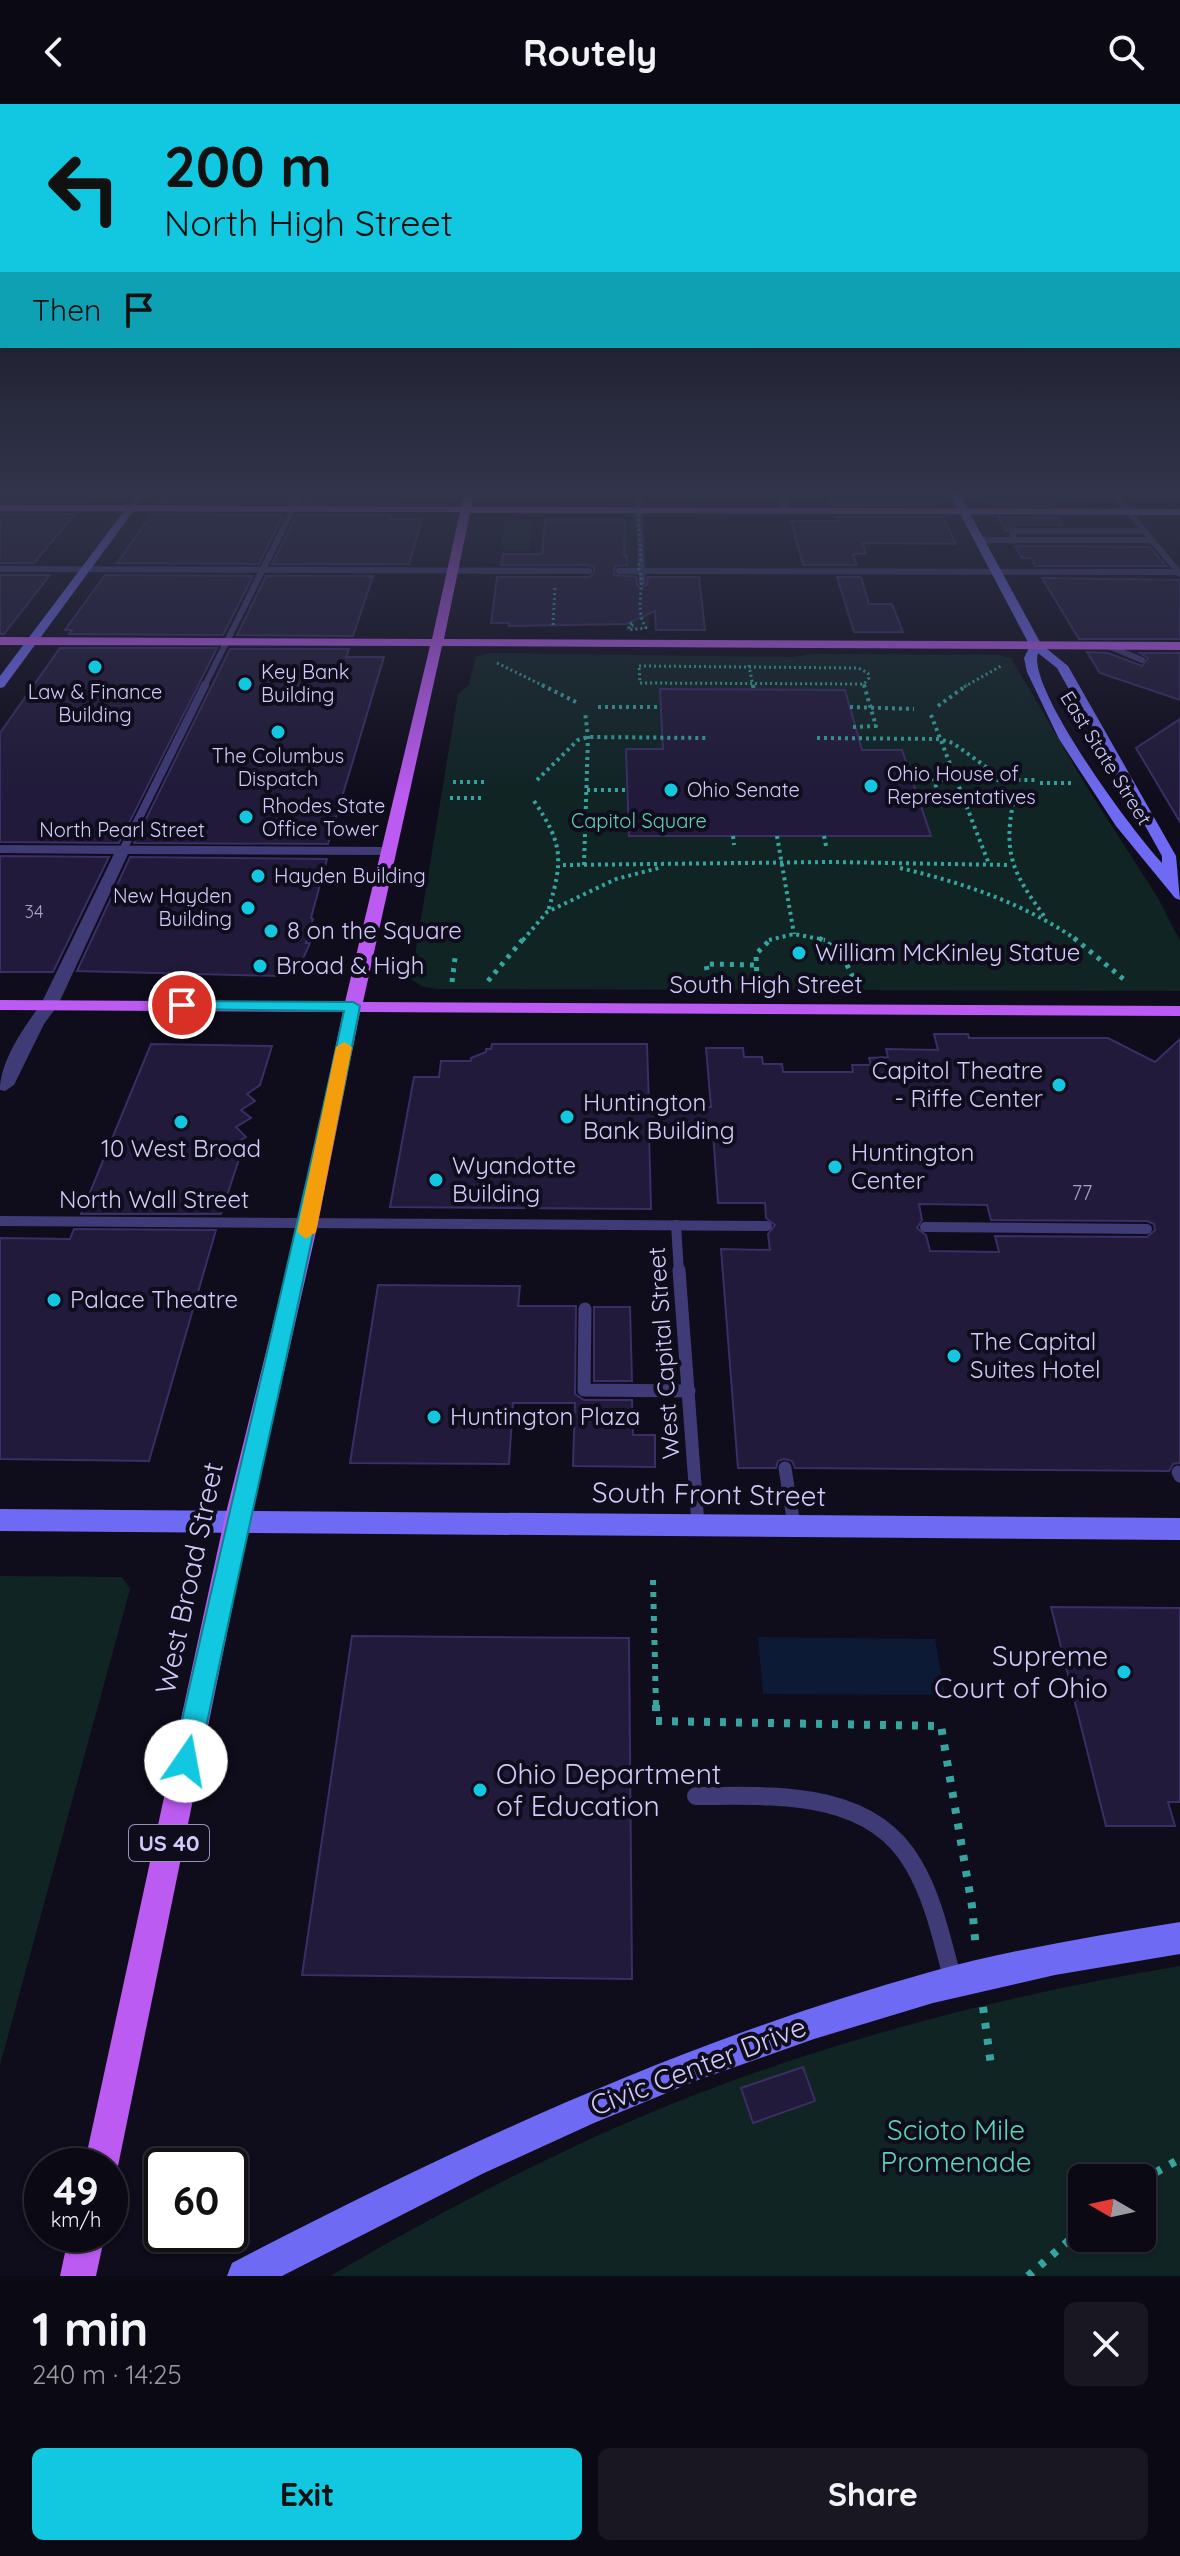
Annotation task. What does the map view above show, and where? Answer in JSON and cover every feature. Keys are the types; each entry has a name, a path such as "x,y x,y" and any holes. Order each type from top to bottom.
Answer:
{"main road":[{"name":"US 40","path":"353,1006 447,594"},
{"path":"0,641 1180,646"},
{"name":"South High Street","path":"0,1005 1180,1011"},
{"name":"West Broad Street","path":"105,2148 237,1521 308,1223 353,1006"},
{"path":"78,2276 83,2252"}],"street":[{"path":"0,684 66,594"},
{"name":"East State Street","path":"1009,594 1036,646 1062,666 1106,741 1169,856 1176,888"},
{"name":"East State Street","path":"1036,646 1030,658 1033,672 1083,766 1138,845 1176,888"},
{"name":"North Pearl Street","path":"0,849 388,851"},
{"path":"2,1090 36,1023 49,1005 123,850"},
{"name":"South Front Street","path":"0,1520 1180,1529"},
{"name":"Civic Center Drive","path":"245,2276 570,2115 670,2072 762,2038 953,1980 1110,1947 1180,1938"}],"lane":[{"path":"123,850 250,594"},
{"path":"1108,646 1142,660"},
{"name":"North Wall Street","path":"0,1221 767,1226"},
{"name":"West Capital Street","path":"676,1225 698,1525"},
{"path":"925,1227 1147,1229"},
{"path":"585,1309 584,1390 689,1391"},
{"path":"785,1468 794,1525"},
{"path":"696,1796 823,1803 866,1816 903,1847 928,1896 953,1980"}],"path":[{"path":"552,633 555,594"},
{"path":"630,623 634,625 629,626 629,630 646,628 642,623 638,594"},
{"path":"489,660 578,703"},
{"path":"749,660 754,690"},
{"path":"938,706 980,676 1008,663"},
{"path":"639,666 858,668 869,676 864,684 640,683 639,666"},
{"path":"853,727 876,726 864,684"},
{"path":"598,707 661,707"},
{"path":"850,707 914,709"},
{"path":"584,865 588,737 585,712"},
{"path":"931,715 989,864"},
{"path":"537,780 578,740 588,737 707,738"},
{"path":"817,738 939,739 953,743 1004,780"},
{"path":"916,793 938,793 934,780 1075,783"},
{"path":"453,782 487,782"},
{"path":"587,790 627,790"},
{"path":"450,798 485,798"},
{"path":"488,981 547,912 563,865 554,829 534,801"},
{"path":"1013,803 1007,833 1009,865 1044,917"},
{"path":"733,836 734,845"},
{"path":"777,836 794,934"},
{"path":"824,836 826,846"},
{"path":"563,865 781,862 1009,865"},
{"path":"547,912 616,879 668,865"},
{"path":"889,865 980,888 1044,917 1127,982"},
{"path":"757,981 755,965 763,945 781,936 794,934 831,943 846,960 855,982"},
{"path":"452,982 455,958"},
{"path":"707,970 706,964 755,965"},
{"path":"653,1580 656,1721 941,1726 972,1906"},
{"path":"1156,2172 1180,2159"},
{"path":"1028,2276 1068,2241"}],"green space":[{"path":"632,594 648,594 649,628 626,631 626,624 630,622"},
{"name":"Capitol Square","path":"489,653 791,657 814,654 999,655 1011,658 1085,784 1158,898 1180,941 1180,991 435,989 421,986 411,979 458,694 469,685 475,657"},
{"path":"0,1576 122,1577 130,1589 0,2065"},
{"name":"Scioto Mile Promenade","path":"1180,1966 1180,2276 330,2276 449,2209 540,2163 717,2086 870,2036 1025,1996"}],"water":[{"path":"758,1637 935,1639 945,1695 763,1694"}],"building":[{"path":"0,594 35,594 4,634 0,634"},
{"path":"91,594 244,594 223,635 69,634 72,630 65,630"},
{"path":"257,594 367,594 353,636 237,635"},
{"path":"495,594 701,594 705,630 656,630 655,611 626,624 509,626 509,623 491,623"},
{"path":"842,594 866,594 869,604 892,604 903,632 854,632"},
{"path":"1052,594 1180,594 1180,639 1079,639"},
{"path":"60,648 217,648 119,843 0,842 0,733"},
{"path":"230,649 349,649 346,657 384,657 328,844 134,843"},
{"path":"1087,652 1108,653 1142,666 1148,658 1140,653 1180,653 1180,700 1100,673"},
{"path":"660,689 845,690 862,750 902,750 931,836 629,836 626,749 663,749"},
{"path":"1180,719 1180,822 1136,748"},
{"path":"0,856 109,857 53,972 0,972"},
{"path":"130,857 327,859 306,943 310,943 299,968 280,976 77,971"},
{"path":"934,1034 968,1034 969,1038 1108,1038 1155,1062 1180,1039 1180,1463 1173,1464 1169,1471 795,1468 792,1461 784,1459 778,1461 776,1468 738,1468 721,1249 770,1250 768,1234 775,1225 766,1218 765,1203 718,1203 713,1132 649,1131 651,1209 390,1207 414,1077 439,1077 441,1061 471,1061 486,1049 491,1049 492,1044 647,1044 649,1106 711,1107 706,1048 743,1048 744,1057 762,1057 763,1064 782,1064 783,1072 853,1072 852,1065 871,1065 869,1058 888,1057 886,1049 938,1050","holes":["919,1204 987,1205 991,1220 1147,1221 1154,1224 1155,1230 1147,1237 995,1236 999,1252 930,1251 926,1235 917,1228 922,1220"]},
{"name":"10 West Broad","path":"151,1044 272,1046 260,1085 247,1094 255,1101 241,1110 251,1118 236,1127 246,1137 232,1145 241,1153 221,1214 81,1214"},
{"path":"74,1229 216,1230 149,1461 0,1459 0,1238 70,1239"},
{"name":"Huntington Plaza","path":"378,1285 520,1286 518,1306 576,1306 575,1394 584,1400 632,1400 633,1435 655,1435 655,1467 573,1466 575,1403 513,1403 509,1464 350,1463"},
{"path":"594,1307 630,1307 632,1381 594,1381"},
{"name":"Supreme Court of Ohio","path":"1051,1607 1180,1608 1180,1802 1168,1802 1175,1826 1106,1826"},
{"name":"Ohio Department of Education","path":"352,1636 629,1638 632,1979 302,1975"},
{"path":"803,2067 815,2101 753,2123 741,2088"}],"slow traffic":[{"path":"306,1232 344,1047"}],"place":[{"name":"Law & Finance Building","path":"95,667"},
{"name":"Key Bank Building","path":"245,684"},
{"name":"The Columbus Dispatch","path":"278,732"},
{"name":"Ohio House of Representatives","path":"871,786"},
{"name":"Ohio Senate","path":"671,790"},
{"name":"Rhodes State Office Tower","path":"246,817"},
{"name":"Hayden Building","path":"258,876"},
{"name":"New Hayden Building","path":"248,908"},
{"name":"8 on the Square","path":"271,931"},
{"name":"William McKinley Statue","path":"799,953"},
{"name":"Broad & High","path":"260,966"},
{"name":"Capitol Theatre - Riffe Center","path":"1059,1085"},
{"name":"Huntington Bank Building","path":"567,1117"},
{"name":"10 West Broad","path":"181,1122"},
{"name":"Huntington Center","path":"835,1167"},
{"name":"Wyandotte Building","path":"436,1180"},
{"name":"Palace Theatre","path":"54,1300"},
{"name":"The Capital Suites Hotel","path":"954,1356"},
{"name":"Huntington Plaza","path":"434,1417"},
{"name":"Supreme Court of Ohio","path":"1124,1672"},
{"name":"Ohio Department of Education","path":"480,1790"}],"route":[{"path":"182,1005 353,1006 308,1223 237,1521 186,1761"}]}
